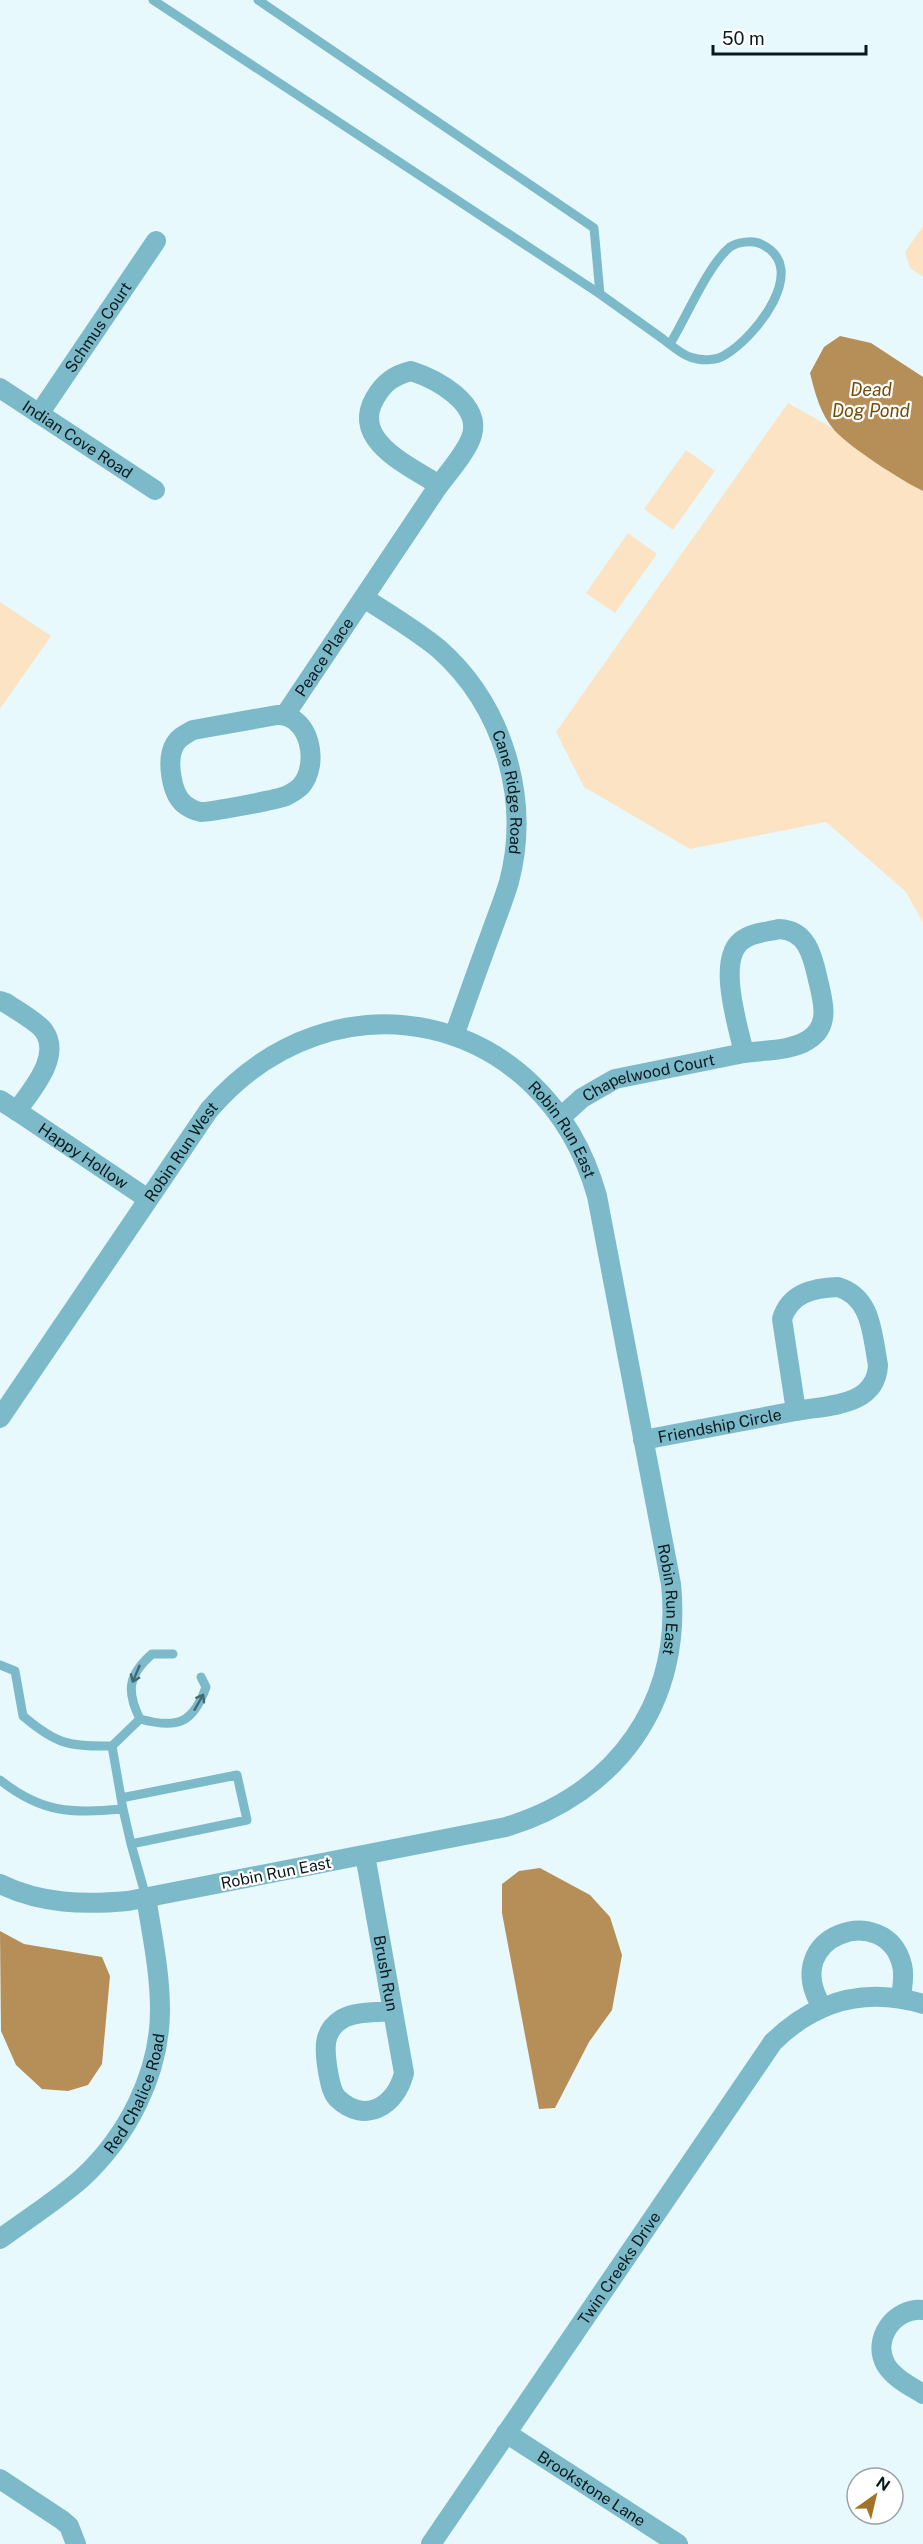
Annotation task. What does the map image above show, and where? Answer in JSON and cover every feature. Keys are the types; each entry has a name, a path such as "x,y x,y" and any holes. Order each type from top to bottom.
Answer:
{"street":[{"name":"Schmus Court","path":"39,414 156,241"},
{"path":"411,371 425,375 461,399 472,415 472,437 439,485 379,444 370,429 369,418 375,398 387,382 400,373 411,371"},
{"name":"Indian Cove Road","path":"0,388 154,490"},
{"name":"Peace Place","path":"285,715 298,722 307,737 310,768 298,789 284,797 205,811 191,809 183,803 174,786 171,756 175,744 192,730 285,715 439,485"},
{"name":"Cane Ridge Road","path":"364,598 422,636 457,667 485,705 498,730 513,784 516,840 509,882 454,1036"},
{"name":"Chapelwood Court","path":"561,1118 589,1093 615,1080 799,1044 811,1037 821,1025 824,1007 812,954 795,933 779,929 752,935 740,942 732,953 729,972 744,1053"},
{"path":"0,1001 44,1030 49,1043 49,1056 44,1068 17,1111"},
{"name":"Robin Run West","path":"0,1418 148,1199 221,1096 241,1076 272,1055 324,1032 390,1024 418,1026 454,1036"},
{"name":"Robin Run East","path":"146,1897 506,1827 550,1811 567,1802 598,1779 634,1738 646,1720 661,1686 673,1630 671,1584 597,1196 584,1159 561,1118 549,1102 514,1068 481,1047 454,1036"},
{"name":"Happy Hollow","path":"0,1100 148,1199"},
{"name":"Friendship Circle","path":"643,1440 855,1401 866,1394 874,1383 878,1365 866,1308 858,1297 846,1289 838,1287 807,1292 792,1300 783,1314 781,1323 796,1411"},
{"name":"Brush Run","path":"365,1855 404,2073 401,2089 383,2107 359,2110 343,2104 330,2085 324,2048 330,2031 344,2018 352,2015 392,2012"},
{"path":"0,1884 34,1896 71,1903 109,1903 146,1897"},
{"name":"Red Chalice Road","path":"0,2239 67,2190 92,2168 117,2138 141,2095 156,2049 160,2011 159,1973 146,1897"},
{"path":"822,2007 812,1986 814,1960 821,1947 830,1939 854,1930 877,1935 891,1944 903,1965 901,1998"},
{"name":"Twin Creeks Drive","path":"431,2544 766,2050 788,2028 822,2007 861,1996 901,1998 923,2004"},
{"path":"923,2310 911,2310 894,2319 887,2327 881,2346 885,2364 891,2371 923,2394"},
{"name":"Brookstone Lane","path":"506,2433 678,2544"},
{"path":"0,2479 62,2520 69,2526 76,2544"}],"lane":[{"path":"153,0 600,294 670,344 690,357 711,360 725,355 757,326 779,292 781,265 772,249 756,241 732,246 718,260 670,344"},
{"path":"258,0 594,228 600,294"},
{"path":"173,1654 152,1654 139,1665 132,1683 131,1701 140,1719 163,1725 184,1721 200,1704 206,1687 201,1677"},
{"path":"0,1665 15,1671 23,1716 46,1736 79,1746 112,1746 140,1719"},
{"path":"112,1746 123,1809 146,1897"},
{"path":"121,1798 237,1775 247,1820 131,1844"},
{"path":"0,1780 21,1797 52,1809 86,1812 123,1809"}],"shaded area":[{"path":"923,226 923,277 910,268 905,252"},
{"path":"788,403 923,479 923,923 906,892 826,822 690,849 584,787 556,732"},
{"path":"686,450 715,471 673,530 644,509"},
{"path":"628,533 657,554 615,613 586,593"},
{"path":"0,602 51,636 0,709"}],"water":[{"name":"Dead Dog Pond","path":"840,336 871,343 923,377 923,491 890,472 853,446 835,431 822,411 810,373 824,347"},
{"path":"540,1868 590,1895 610,1917 622,1955 612,2010 589,2042 555,2108 539,2109 502,1913 502,1884 519,1871"},
{"path":"0,1931 24,1944 102,1957 110,1976 102,2064 88,2085 68,2091 42,2089 16,2065 1,2031"}]}
